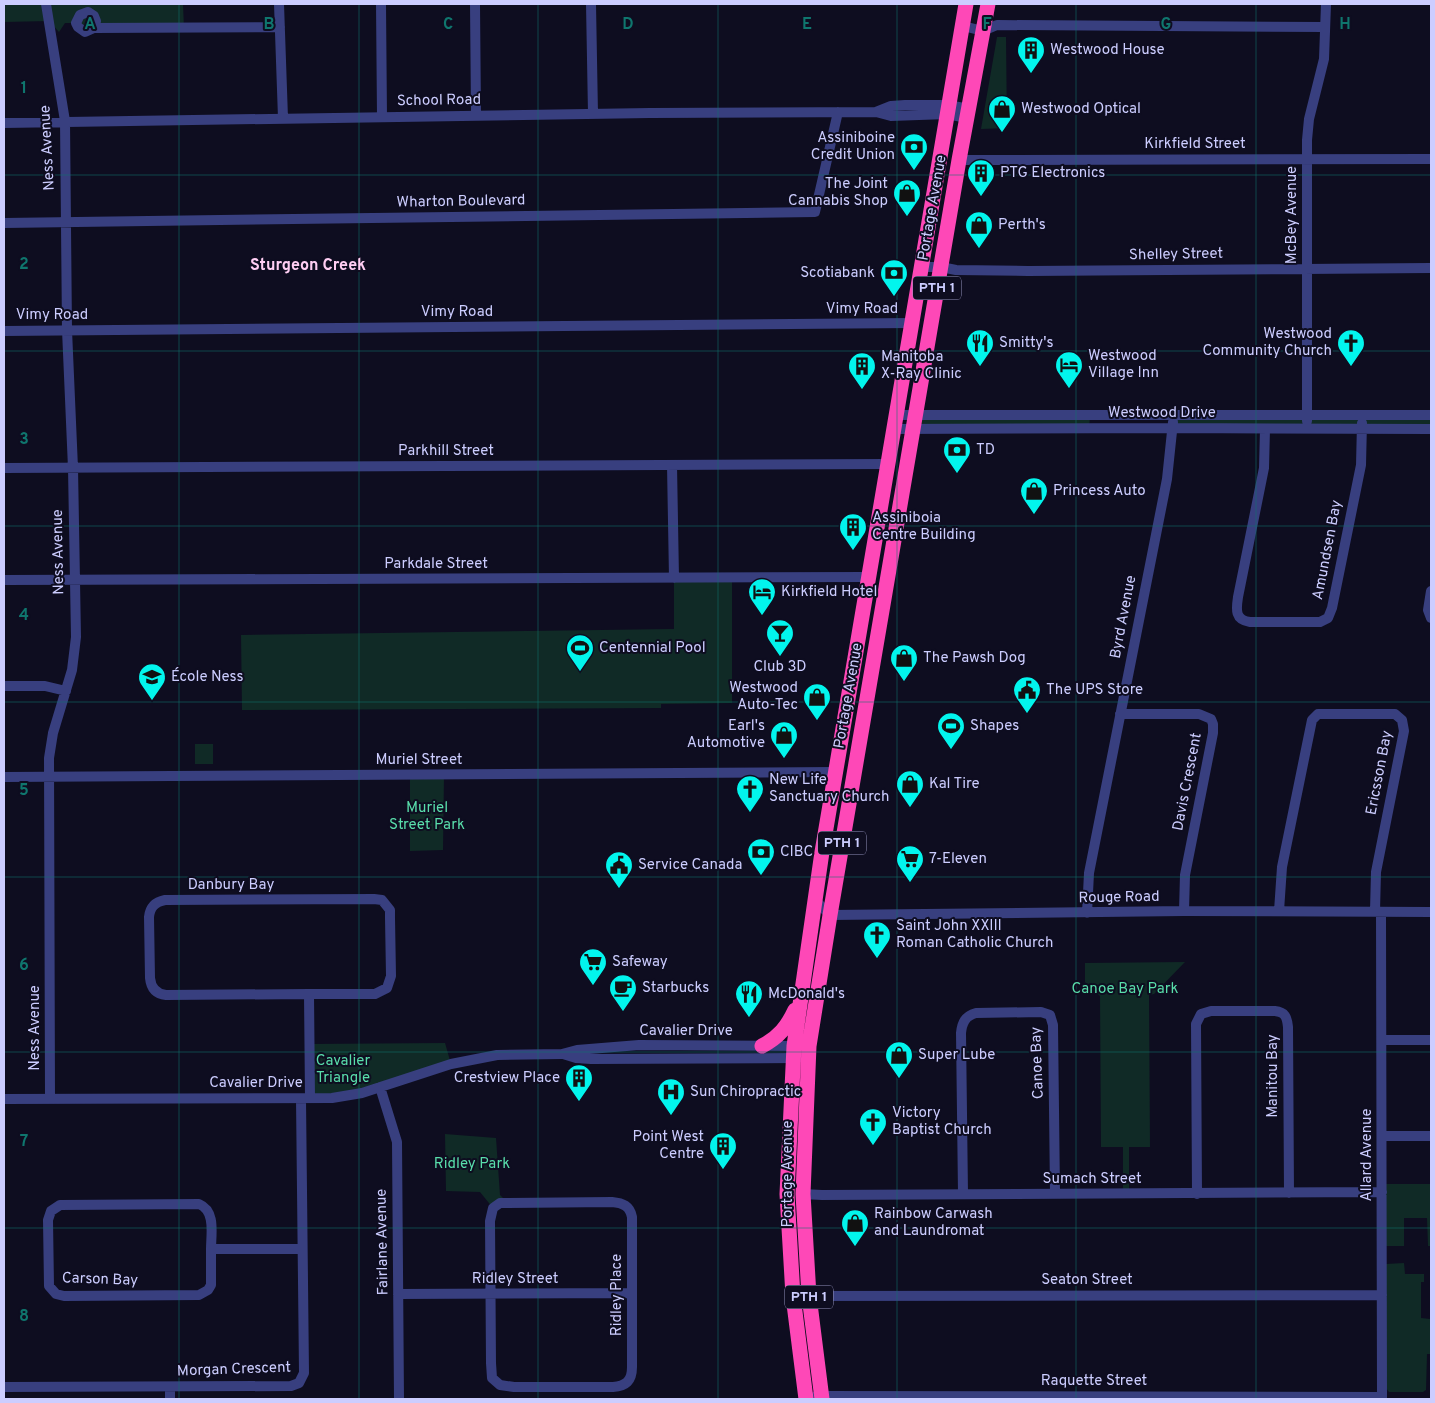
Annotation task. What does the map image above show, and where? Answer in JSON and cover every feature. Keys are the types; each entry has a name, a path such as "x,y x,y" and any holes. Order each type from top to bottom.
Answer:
{"highway":[{"name":"Portage Avenue","path":"805,1398 793,1296 787,1194 793,1052 835,772 964,15"},
{"name":"Portage Avenue","path":"822,1398 809,1296 803,1194 809,1052 826,936 959,160 989,20"},
{"path":"814,905 826,936"},
{"path":"762,1046 775,1039 785,1028 800,999"}],"street":[{"name":"Ness Avenue","path":"46,4 65,122 67,330 73,468 75,646 72,670 53,733 49,758 50,1098"},
{"path":"279,4 283,118"},
{"path":"381,4 382,117"},
{"path":"475,4 476,115"},
{"path":"591,4 593,114"},
{"name":"McBey Avenue","path":"1307,429 1308,126 1323,66 1326,4"},
{"path":"964,15 989,20 1325,27"},
{"path":"94,28 280,27"},
{"name":"School Road","path":"4,123 476,115 876,112 891,106 948,110 968,114"},
{"name":"Wharton Boulevard","path":"4,223 815,212 838,112"},
{"name":"Kirkfield Street","path":"959,160 1431,159"},
{"name":"Shelley Street","path":"921,267 941,267 956,270 1020,271 1431,268"},
{"name":"Vimy Road","path":"4,331 911,324"},
{"name":"Westwood Drive","path":"914,423 1174,415 1431,415"},
{"name":"Byrd Avenue","path":"1087,913 1088,873 1168,468 1174,415"},
{"name":"Amundsen Bay","path":"1265,429 1264,468 1237,608 1239,618 1250,622 1320,622 1330,615 1361,465 1362,415"},
{"name":"Westwood Drive","path":"894,422 1172,428 1431,429"},
{"name":"Parkhill Street","path":"4,468 888,464"},
{"path":"672,465 674,578"},
{"name":"Parkdale Street","path":"4,580 868,577"},
{"path":"1431,591 1428,610 1431,618"},
{"path":"4,686 44,686 66,691"},
{"name":"Davis Crescent","path":"1120,714 1202,715 1210,719 1213,724 1213,733 1185,875 1184,911"},
{"name":"Ericsson Bay","path":"1279,911 1282,867 1312,720 1318,714 1392,714 1401,717 1404,723 1404,730 1376,877 1378,912"},
{"name":"Muriel Street","path":"4,777 835,772"},
{"name":"Danbury Bay","path":"165,900 382,900 390,910 391,976 387,988 376,994 309,994 166,995 156,992 150,984 149,917 151,908 158,902 165,900"},
{"path":"814,905 830,915"},
{"name":"Rouge Road","path":"830,915 1184,911 1431,912"},
{"name":"Allard Avenue","path":"1378,912 1382,1040 1382,1398"},
{"path":"306,1098 309,994"},
{"name":"Manitou Bay","path":"1197,1194 1196,1024 1201,1014 1211,1011 1275,1011 1286,1016 1288,1027 1289,1193"},
{"name":"Canoe Bay","path":"963,1194 961,1043 963,1023 967,1017 976,1013 1041,1012 1050,1015 1053,1025 1055,1194"},
{"path":"1382,1040 1431,1040"},
{"name":"Cavalier Drive","path":"4,1099 306,1098 346,1096 380,1088 451,1064 497,1055 562,1054 577,1050 638,1045 762,1046 793,1052"},
{"name":"Cavalier Drive","path":"562,1054 576,1058 591,1059 809,1052"},
{"name":"Fairlane Avenue","path":"380,1088 397,1142 399,1399"},
{"name":"Morgan Crescent","path":"4,1387 170,1388 291,1386 299,1383 304,1374 302,1249 306,1098"},
{"path":"1382,1136 1431,1136"},
{"name":"Sumach Street","path":"803,1194 1382,1192"},
{"name":"Ridley Place","path":"612,1202 628,1207 632,1217 632,1373 628,1382 619,1386 564,1387 506,1387 496,1383 492,1378 490,1294 490,1215 496,1205 508,1203 612,1202"},
{"name":"Carson Bay","path":"199,1204 206,1208 210,1215 211,1249 211,1285 208,1290 199,1295 64,1296 56,1294 49,1286 48,1220 51,1211 60,1205 199,1204"},
{"path":"211,1249 302,1249"},
{"name":"Ridley Street","path":"398,1294 632,1293"},
{"name":"Seaton Street","path":"793,1296 1382,1295"},
{"path":"170,1388 170,1399"},
{"name":"Raquette Street","path":"805,1398 1382,1398"}],"green space":[{"path":"4,4 183,4 184,28 91,30 76,23 65,23 59,32 49,21 4,22"},
{"path":"997,37 1006,37 1007,128 981,129"},
{"path":"1174,415 1431,415 1431,429 1172,428"},
{"path":"915,416 1090,416 1089,429 913,429"},
{"path":"674,578 732,578 732,703 661,704 661,708 242,710 241,635 674,629"},
{"path":"195,744 213,744 213,764 195,764"},
{"name":"Muriel Street Park","path":"410,775 444,775 443,850 410,851"},
{"name":"Canoe Bay Park","path":"1185,962 1154,994 1149,995 1150,1147 1129,1147 1129,1194 1123,1195 1123,1147 1101,1147 1100,996 1085,982 1085,963"},
{"name":"Cavalier Triangle","path":"445,1043 451,1064 380,1087 310,1098 309,1044"},
{"name":"Ridley Park","path":"445,1134 496,1138 500,1195 508,1203 493,1208 480,1192 446,1191"},
{"path":"1386,1184 1431,1184 1431,1246 1428,1246 1427,1218 1404,1218 1404,1246 1386,1246"},
{"path":"1404,1263 1405,1274 1424,1274 1424,1282 1421,1282 1421,1318 1430,1319 1431,1354 1427,1354 1426,1390 1423,1392 1389,1392 1386,1388 1386,1264"}],"place":[{"name":"Westwood House","path":"1031,74"},
{"name":"Westwood Optical","path":"1002,133"},
{"name":"Assiniboine Credit Union","path":"914,171"},
{"name":"PTG Electronics","path":"981,197"},
{"name":"The Joint Cannabis Shop","path":"907,217"},
{"name":"Perth's","path":"979,249"},
{"name":"Scotiabank","path":"894,297"},
{"name":"Smitty's","path":"980,367"},
{"name":"Westwood Community Church","path":"1351,367"},
{"name":"Westwood Village Inn","path":"1069,389"},
{"name":"Manitoba X-Ray Clinic","path":"862,390"},
{"name":"TD","path":"957,474"},
{"name":"Princess Auto","path":"1034,515"},
{"name":"Assiniboia Centre Building","path":"853,551"},
{"name":"Kirkfield Hotel","path":"762,616"},
{"name":"Club 3D","path":"780,657"},
{"name":"Centennial Pool","path":"580,672"},
{"name":"The Pawsh Dog","path":"904,682"},
{"name":"École Ness","path":"152,701"},
{"name":"The UPS Store","path":"1027,714"},
{"name":"Westwood Auto-Tec","path":"817,721"},
{"name":"Shapes","path":"951,750"},
{"name":"Earl's Automotive","path":"784,759"},
{"name":"Kal Tire","path":"910,808"},
{"name":"New Life Sanctuary Church","path":"750,813"},
{"name":"CIBC","path":"761,876"},
{"name":"7-Eleven","path":"910,883"},
{"name":"Service Canada","path":"619,889"},
{"name":"Saint John XXIII Roman Catholic Church","path":"877,959"},
{"name":"Safeway","path":"593,986"},
{"name":"Starbucks","path":"623,1012"},
{"name":"McDonald's","path":"749,1018"},
{"name":"Super Lube","path":"899,1079"},
{"name":"Crestview Place","path":"579,1102"},
{"name":"Sun Chiropractic","path":"671,1116"},
{"name":"Victory Baptist Church","path":"873,1146"},
{"name":"Point West Centre","path":"723,1170"},
{"name":"Rainbow Carwash and Laundromat","path":"855,1247"}],"district":[{"name":"Sturgeon Creek","path":"308,266"}]}
